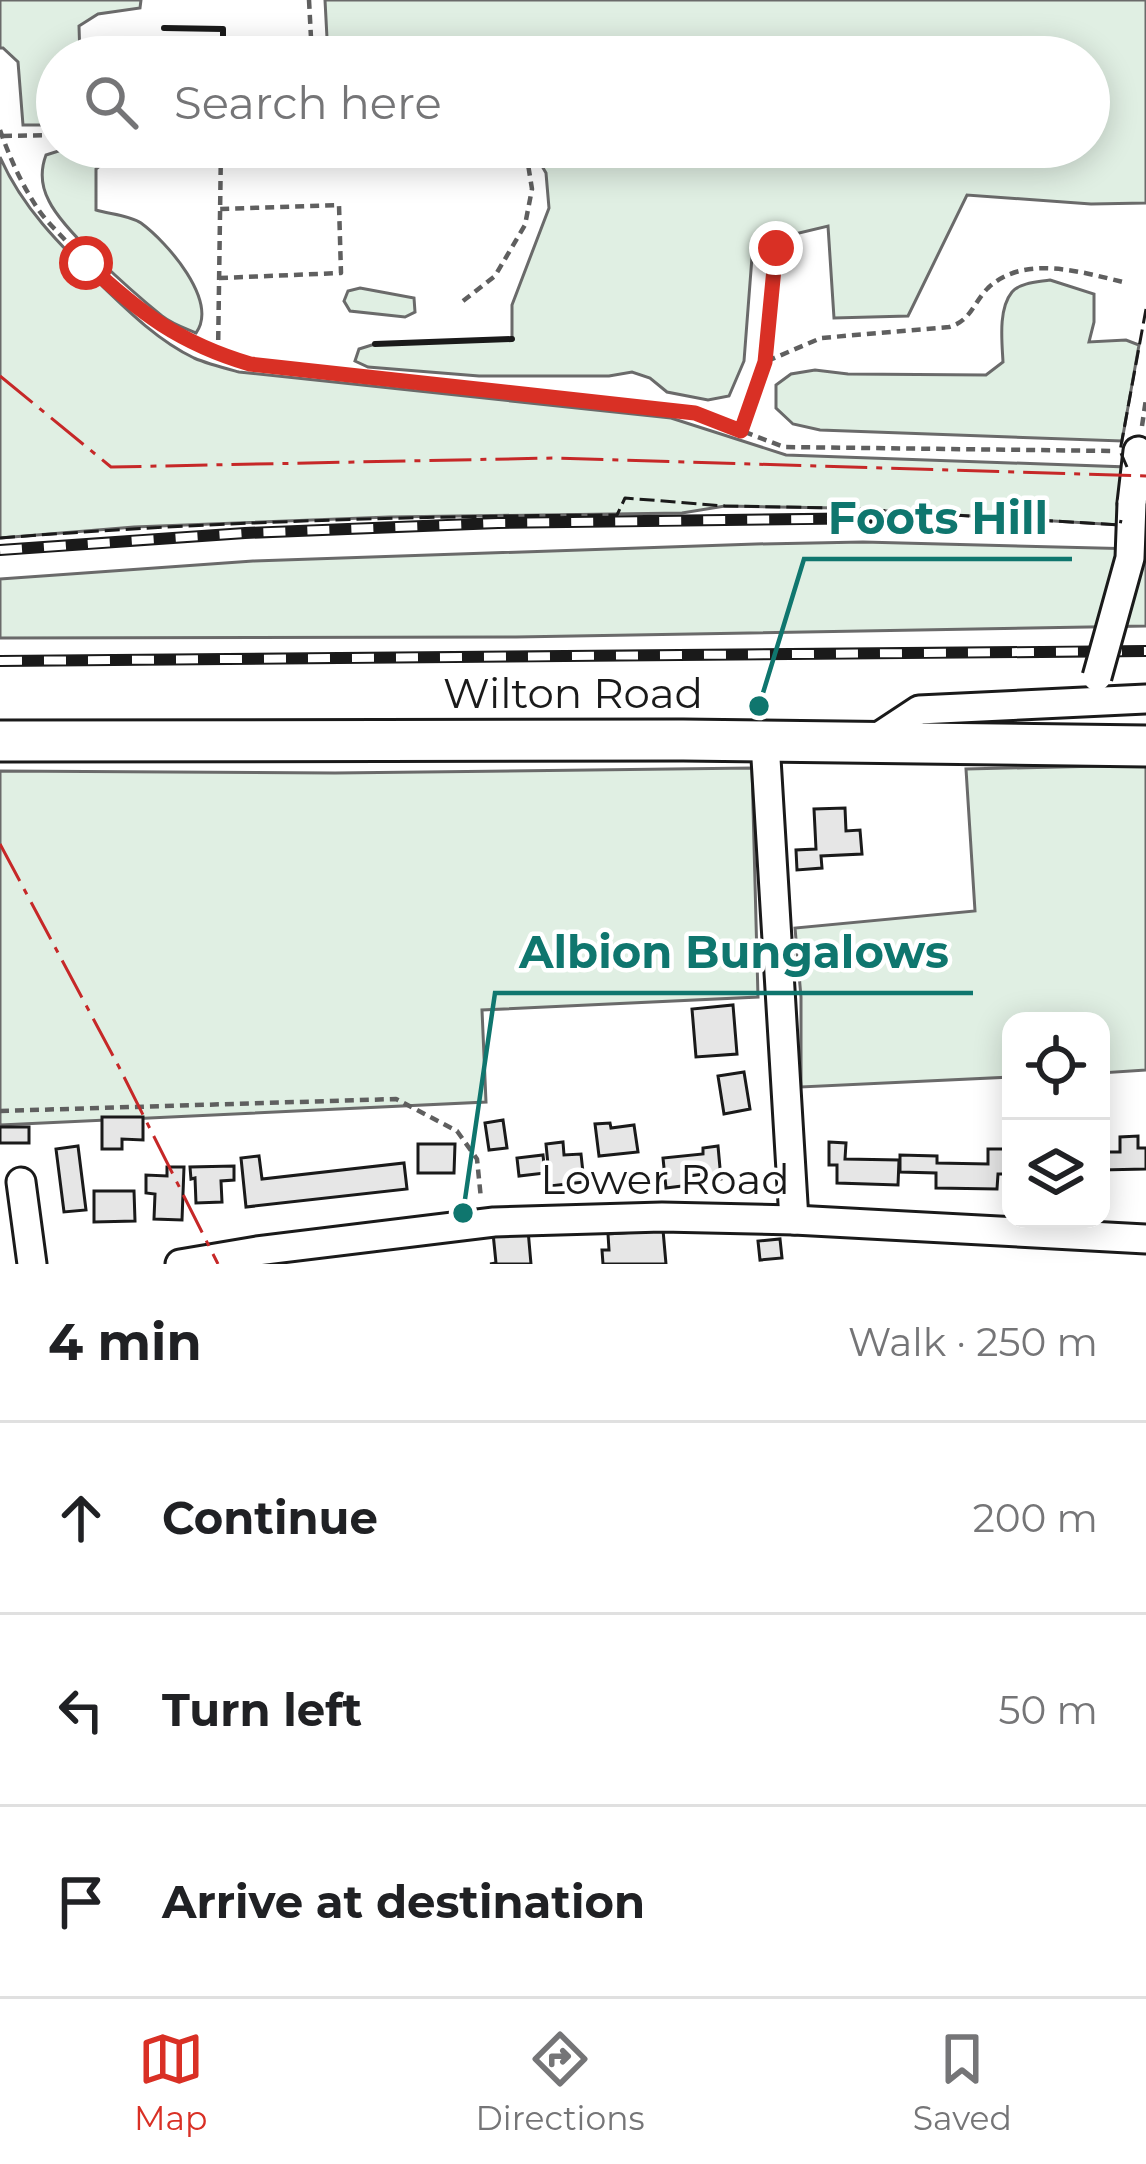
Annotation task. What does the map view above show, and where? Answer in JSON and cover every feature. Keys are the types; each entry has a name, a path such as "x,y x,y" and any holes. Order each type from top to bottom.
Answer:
{"highway":[{"name":"Wilton Road","path":"0,740 1146,746"}],"street":[{"path":"1096,689 1130,558 1138,451"},
{"path":"868,743 919,710 1096,689 1146,699"},
{"path":"765,742 794,1220"},
{"path":"21,1182 32,1264"},
{"name":"Lower Road","path":"180,1264 483,1223 662,1216 794,1220 1139,1245"}],"path":[{"path":"309,0 311,36"},
{"path":"36,134 1,133 37,208 134,307 218,355 250,364 695,413 784,448 1138,451"},
{"path":"218,355 221,168"},
{"path":"463,302 495,276 525,225 532,189 529,168"},
{"path":"219,278 341,273 339,205 220,209"},
{"path":"741,431 765,362 776,248"},
{"path":"765,362 821,338 963,323 989,287 1035,266 1123,282"},
{"path":"0,1111 396,1099 457,1131 477,1159 483,1223"}],"green space":[{"path":"0,0 141,0 140,8 98,14 79,26 79,36 36,36 36,125 23,125 18,62 0,48"},
{"path":"325,0 1146,0 1146,203 967,195 908,316 834,318 828,226 753,244 744,361 729,396 708,400 667,392 650,378 632,372 479,376 368,367 355,361 359,349 375,344 512,339 512,305 549,208 543,168 1110,168 1110,36 327,36"},
{"path":"0,157 30,209 83,268 155,333 210,364 239,372 671,418 786,455 1127,467 1120,525 725,506 682,513 389,517 134,527 0,538"},
{"path":"43,168 97,168 96,210 141,223 187,273 201,305 196,333 170,321 101,262 57,214 42,178"},
{"path":"1050,280 1094,294 1089,342 1126,340 1139,345 1122,441 820,430 793,424 776,408 776,385 791,374 815,370 986,375 1003,362 1003,316 1012,292 1025,284"},
{"path":"360,288 414,298 415,312 405,317 350,311 344,301 348,291"},
{"path":"1146,490 1146,626 516,637 0,638 0,579 253,561 756,544 1138,549"},
{"path":"1146,765 1146,1070 1110,1072 1110,1012 1002,1012 1002,1077 801,1087 795,928 975,911 966,769"},
{"path":"752,768 758,997 482,1010 486,1102 0,1125 0,771"}],"building":[{"path":"845,808 846,831 860,830 862,854 821,856 822,868 797,870 796,850 816,849 814,809"},
{"path":"733,1005 737,1054 696,1057 692,1009"},
{"path":"744,1072 750,1109 724,1114 718,1076"},
{"path":"102,1117 143,1117 143,1140 122,1139 122,1149 102,1149"},
{"path":"503,1120 507,1148 489,1150 485,1123"},
{"path":"610,1123 611,1128 634,1125 638,1152 599,1156 595,1124"},
{"path":"0,1127 29,1127 29,1143 0,1143"},
{"path":"1138,1136 1138,1148 1146,1148 1146,1169 1110,1170 1110,1152 1120,1152 1120,1137"},
{"path":"563,1142 564,1155 581,1154 584,1182 550,1186 546,1144"},
{"path":"829,1142 846,1143 845,1159 899,1160 898,1185 837,1183 837,1165 829,1165"},
{"path":"418,1144 455,1144 454,1173 418,1173"},
{"path":"78,1146 86,1210 64,1212 56,1149"},
{"path":"718,1146 721,1179 689,1176 690,1185 666,1188 663,1158 703,1154 703,1148"},
{"path":"988,1149 1002,1149 997,1189 936,1188 936,1173 900,1172 900,1155 937,1156 937,1163 988,1164"},
{"path":"543,1155 545,1173 519,1176 517,1158"},
{"path":"259,1156 262,1179 404,1163 407,1189 246,1207 241,1158"},
{"path":"234,1166 234,1180 221,1181 222,1202 196,1203 190,1167"},
{"path":"167,1167 184,1167 182,1220 154,1219 155,1194 146,1193 146,1175 167,1176"},
{"path":"94,1191 134,1191 135,1221 94,1222"},
{"path":"528,1230 531,1264 490,1264 496,1263 493,1233"},
{"path":"663,1230 666,1264 603,1264 602,1250 609,1250 608,1234"},
{"path":"780,1239 782,1258 760,1260 758,1241"}],"railway":[{"path":"0,550 245,533 498,523 884,518"},
{"path":"0,661 1146,651"}],"fence":[{"path":"1127,467 1120,451 1146,309"},
{"path":"0,538 308,521 617,515 625,498 1120,525 1121,520"}],"wall":[{"path":"164,28 223,29 223,36"},
{"path":"375,344 512,339"}],"power":[{"path":"0,376 111,467 554,458 1146,476"},
{"path":"0,844 218,1264"}],"place":[{"name":"Foots Hill","path":"759,706"},
{"name":"Albion Bungalows","path":"463,1213"}],"route":[{"path":"86,263 134,307 170,331 212,353 250,364 695,413 741,431 765,362 776,248"}]}
